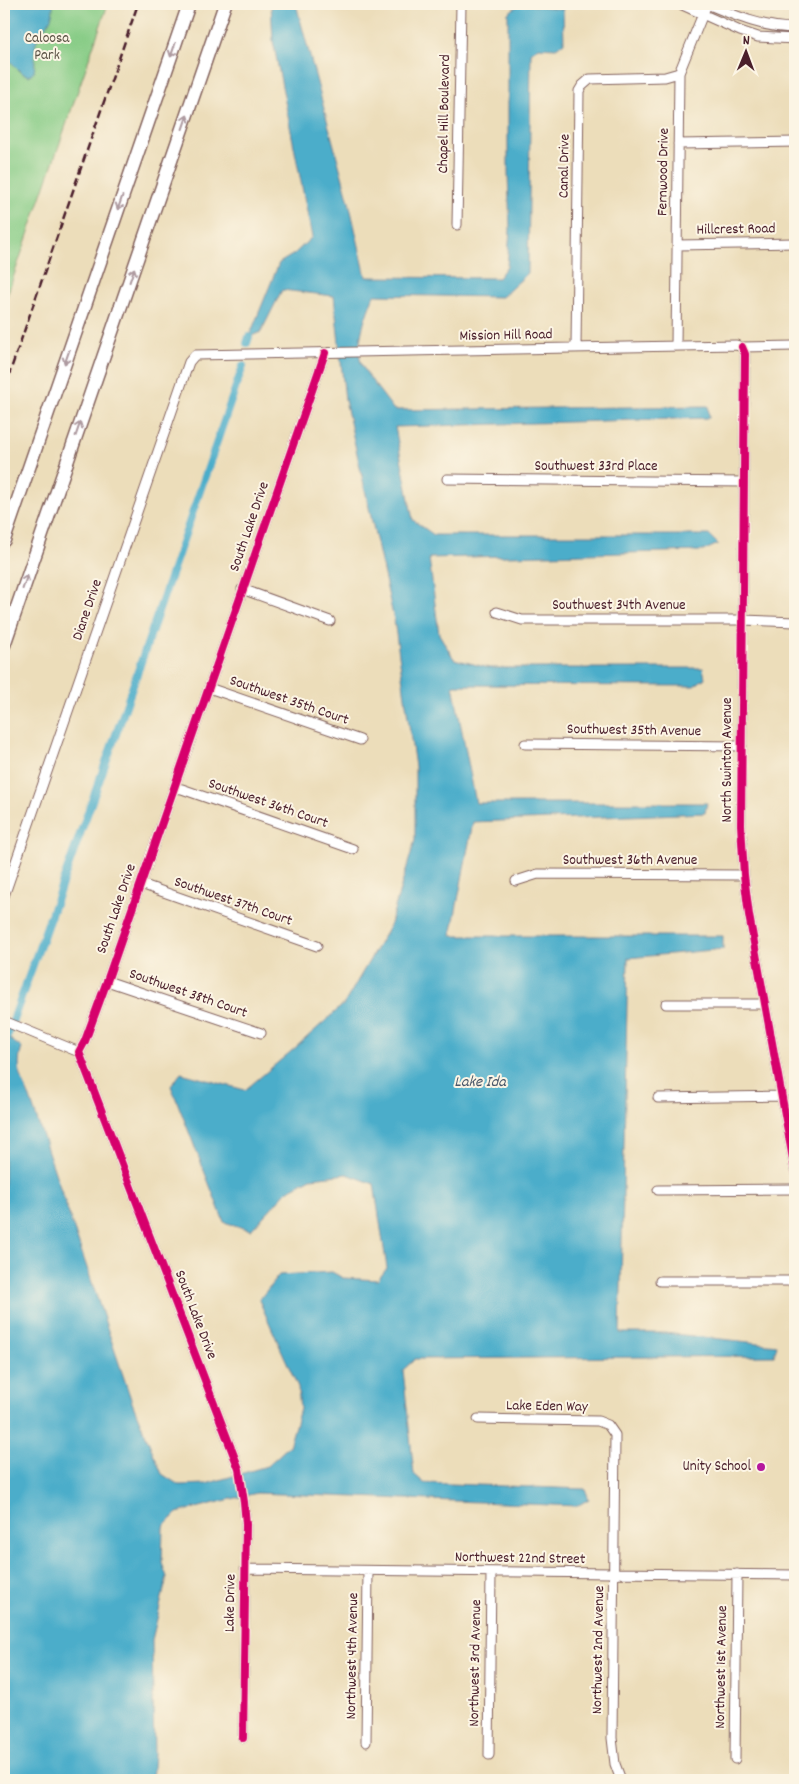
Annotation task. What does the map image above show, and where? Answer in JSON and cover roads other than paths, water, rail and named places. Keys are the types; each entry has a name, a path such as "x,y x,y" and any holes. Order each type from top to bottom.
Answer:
{"highway":[{"path":"4,540 189,4"},
{"path":"4,645 226,4"}],"street":[{"name":"Chapel Hill Boulevard","path":"457,225 461,4"},
{"path":"680,4 758,37 795,39"},
{"path":"707,4 747,20 781,28 795,28"},
{"name":"Fernwood Drive","path":"676,346 679,73 707,4"},
{"name":"Canal Drive","path":"576,348 579,91 590,79 666,77 679,73"},
{"path":"678,144 795,142"},
{"name":"Hillcrest Road","path":"677,245 795,242"},
{"name":"Mission Hill Road","path":"216,354 736,345 742,347 795,346"},
{"name":"North Swinton Avenue","path":"742,347 745,354 741,825 744,875 749,915 795,1170"},
{"name":"South Lake Drive","path":"239,1469 79,1052 85,1041 107,981 325,353"},
{"name":"Diane Drive","path":"4,896 188,362 195,355 216,354"},
{"name":"Southwest 33rd Place","path":"447,479 744,482"},
{"path":"242,589 330,621"},
{"name":"Southwest 34th Avenue","path":"497,612 522,620 743,620 795,622"},
{"name":"Southwest 35th Court","path":"209,688 360,740"},
{"name":"Southwest 35th Avenue","path":"525,744 742,746"},
{"name":"Southwest 36th Court","path":"174,788 182,788 353,848"},
{"name":"Southwest 36th Avenue","path":"516,881 538,874 744,875"},
{"name":"Southwest 37th Court","path":"141,884 317,946"},
{"name":"Southwest 38th Court","path":"107,981 261,1033"},
{"path":"666,1004 765,1004"},
{"path":"5,1021 79,1052"},
{"path":"658,1098 782,1096"},
{"path":"658,1190 795,1189"},
{"path":"660,1281 795,1281"},
{"name":"Lake Eden Way","path":"478,1419 598,1421 612,1429"},
{"name":"Northwest 2nd Avenue","path":"612,1429 616,1440 612,1738 615,1764 621,1780"},
{"name":"Lake Drive","path":"239,1469 244,1502 244,1738"},
{"name":"Northwest 22nd Street","path":"245,1570 795,1575"},
{"name":"Northwest 4th Avenue","path":"366,1742 368,1571"},
{"name":"Northwest 3rd Avenue","path":"489,1755 491,1572"},
{"name":"Northwest 1st Avenue","path":"735,1759 737,1574"}],"water":[{"path":"4,4 53,4 52,16 37,40 34,72 29,76 22,73 4,55"},
{"name":"Lake Ida","path":"271,4 296,4 349,202 366,277 498,278 507,266 510,230 508,13 520,4 563,9 564,43 556,48 538,47 531,53 528,273 502,297 374,295 361,337 361,363 366,373 394,410 708,406 709,418 395,427 413,520 434,535 709,535 718,544 703,551 429,558 439,634 454,659 489,668 703,668 705,678 694,686 453,685 476,803 707,803 705,813 473,822 451,936 723,936 723,949 628,958 620,1333 665,1333 777,1345 774,1356 415,1359 403,1370 414,1474 424,1483 585,1489 589,1499 577,1506 257,1493 177,1513 163,1527 162,1563 167,1577 152,1640 154,1754 152,1780 4,1780 4,1043 7,1037 22,1048 19,1068 22,1079 133,1405 162,1474 179,1485 206,1484 267,1466 289,1446 300,1409 298,1387 259,1300 279,1275 332,1272 343,1278 378,1280 387,1268 374,1184 347,1174 311,1178 287,1191 251,1230 224,1222 171,1086 181,1073 245,1090 344,1004 389,927 415,840 415,767 394,620 345,400 334,296 282,290 261,332 249,337 279,263 294,254 312,237 273,41"}],"waterway":[{"path":"247,343 249,337"},
{"path":"7,1037 120,723 243,366"}],"railway":[{"path":"4,389 138,4"}],"place":[{"name":"Unity School","path":"761,1467"}],"park label":[{"name":"Caloosa Park","path":"47,48"}]}
